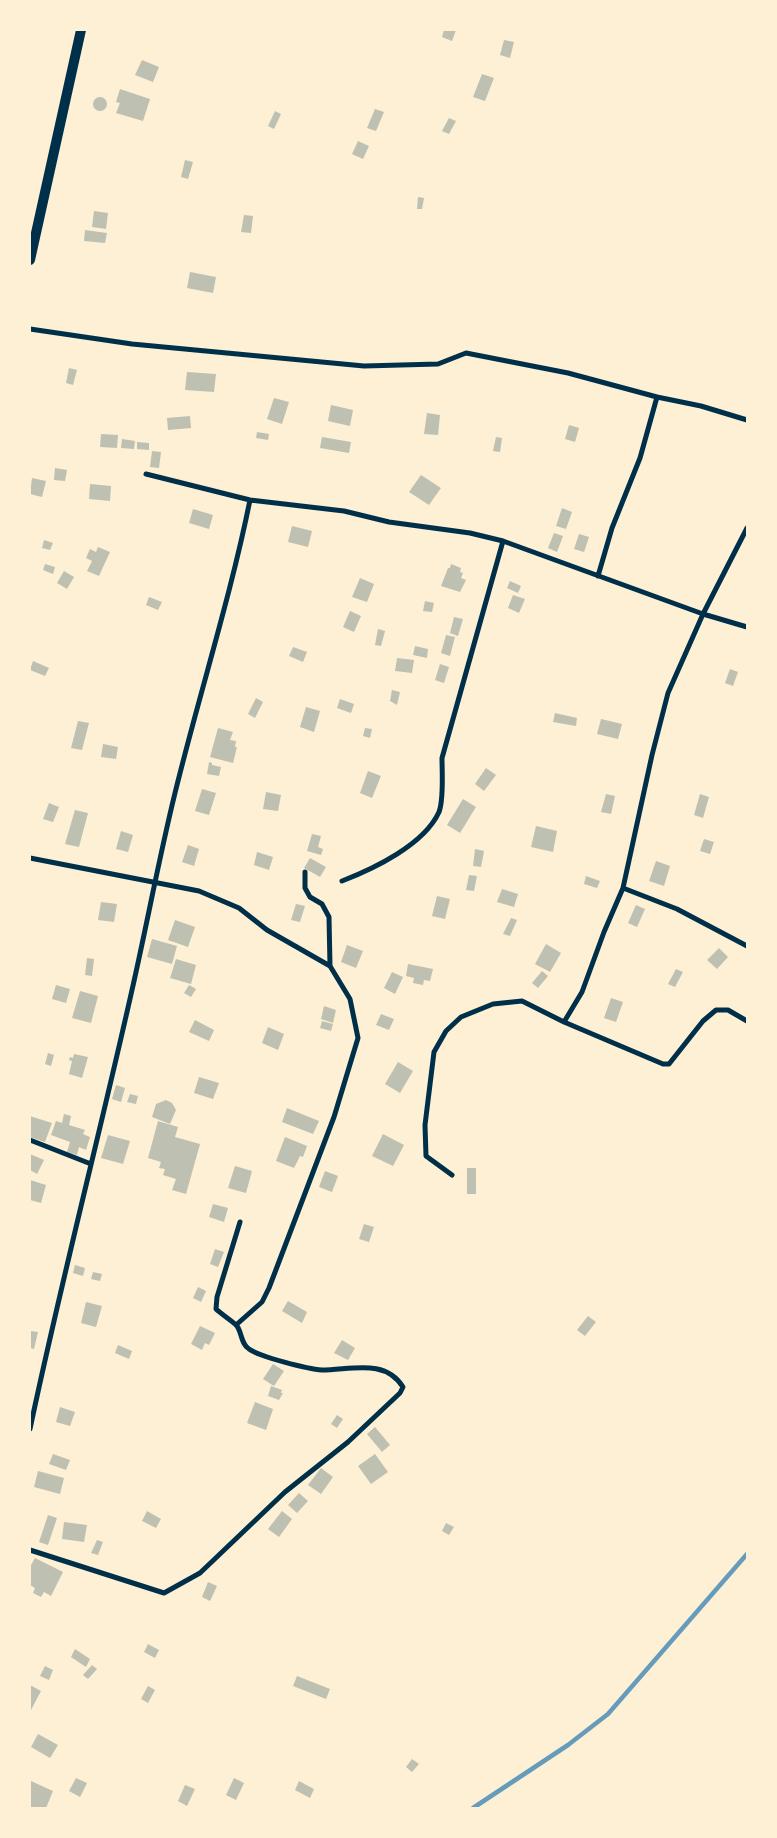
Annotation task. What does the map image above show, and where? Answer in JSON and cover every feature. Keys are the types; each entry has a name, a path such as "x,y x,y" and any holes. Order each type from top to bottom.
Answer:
{"main road":[{"path":"30,260 81,30"}],"street":[{"path":"30,329 132,344 364,366 438,364 466,353 568,372 658,397 702,406 747,420"},
{"path":"598,576 612,528 640,458 658,397"},
{"path":"146,474 250,500 344,511 389,522 470,533 503,541 702,614 747,627"},
{"path":"30,1429 55,1314 156,884 161,852 184,756 238,558 250,500"},
{"path":"564,1022 582,992 604,932 623,888 652,755 668,693 702,614 747,528"},
{"path":"342,881 372,869 405,849 428,828 439,812 442,758 503,541"},
{"path":"30,858 199,891 219,898 240,908 267,930 330,966"},
{"path":"236,1325 262,1302 269,1288 334,1117 358,1038 350,999 330,966 328,917 322,904 310,897 304,888 305,872"},
{"path":"623,888 677,909 747,946"},
{"path":"452,1175 426,1156 425,1125 434,1052 446,1031 461,1017 493,1004 522,1001 564,1022 663,1064 669,1064 703,1021 716,1010 728,1010 747,1021"},
{"path":"30,1140 91,1164"},
{"path":"30,1550 164,1593 200,1574 284,1492 348,1442 400,1393 403,1387 388,1371 352,1367 322,1370 261,1355 248,1349 236,1325 224,1318 216,1309 217,1298 240,1222"}],"building":[{"path":"444,30 456,30 452,41 442,37"},
{"path":"504,40 514,42 510,58 500,55"},
{"path":"142,60 159,67 153,82 135,75"},
{"path":"482,74 494,78 485,101 473,97"},
{"path":"120,89 150,99 143,121 116,113 120,103 116,102"},
{"path":"97,97 103,97 107,104 103,111 97,111 93,107 93,101"},
{"path":"375,109 384,112 376,131 367,128"},
{"path":"275,111 281,114 274,129 268,126"},
{"path":"449,118 456,121 449,134 442,131"},
{"path":"358,141 369,146 363,159 352,154"},
{"path":"185,160 193,162 188,179 181,177"},
{"path":"418,197 424,198 422,209 417,209"},
{"path":"94,211 108,213 106,229 92,227"},
{"path":"244,215 253,216 251,233 241,232"},
{"path":"85,230 107,233 105,243 84,241"},
{"path":"190,272 216,277 213,293 187,288"},
{"path":"69,368 77,370 73,385 66,383"},
{"path":"187,372 216,374 214,392 185,390"},
{"path":"274,398 289,402 282,424 267,419"},
{"path":"331,405 353,410 350,426 328,421"},
{"path":"427,413 440,415 438,435 424,434"},
{"path":"190,416 191,428 168,430 167,418"},
{"path":"569,425 579,428 575,442 565,439"},
{"path":"257,432 269,434 268,440 256,438"},
{"path":"101,434 118,435 117,448 100,447"},
{"path":"322,437 351,442 349,453 320,448"},
{"path":"496,437 502,438 500,452 493,451"},
{"path":"122,439 135,441 134,449 121,448"},
{"path":"137,442 149,443 149,450 137,449"},
{"path":"152,451 161,452 159,468 150,467"},
{"path":"55,468 67,470 65,481 54,480"},
{"path":"421,475 441,488 429,505 409,492"},
{"path":"32,478 46,481 42,497 30,494"},
{"path":"90,484 111,486 110,501 89,499"},
{"path":"562,508 572,512 566,529 556,526"},
{"path":"193,509 213,515 209,529 189,523"},
{"path":"292,526 312,531 308,547 288,542"},
{"path":"554,533 563,536 557,552 548,548"},
{"path":"579,534 589,537 584,552 574,549"},
{"path":"44,540 53,543 50,550 42,548"},
{"path":"98,547 110,552 99,576 87,571 92,561 86,558 90,549 96,552"},
{"path":"45,564 55,567 53,574 43,570"},
{"path":"451,564 461,568 460,572 463,573 461,578 466,580 460,592 441,586"},
{"path":"64,571 74,577 67,589 57,583"},
{"path":"360,578 374,584 367,602 352,597"},
{"path":"510,581 521,586 518,593 507,588"},
{"path":"513,595 525,599 519,613 508,608"},
{"path":"149,597 162,602 158,610 146,605"},
{"path":"425,601 434,603 432,612 423,611"},
{"path":"350,611 361,616 354,632 343,627"},
{"path":"454,617 463,619 458,636 450,633"},
{"path":"378,629 385,631 381,646 375,645"},
{"path":"446,635 455,637 450,656 441,653"},
{"path":"415,646 428,649 427,658 413,655"},
{"path":"293,647 307,652 303,662 289,656"},
{"path":"397,658 414,660 412,673 395,671"},
{"path":"33,661 49,668 45,676 30,670"},
{"path":"440,664 449,667 444,683 435,680"},
{"path":"730,669 738,672 733,686 725,683"},
{"path":"392,690 400,692 397,705 390,701"},
{"path":"256,698 263,702 255,718 248,714"},
{"path":"340,699 354,704 351,713 337,708"},
{"path":"306,707 320,711 314,732 300,727"},
{"path":"555,713 577,718 576,726 553,722"},
{"path":"601,719 622,724 618,739 597,734"},
{"path":"78,721 89,723 82,750 71,748"},
{"path":"218,728 233,732 230,740 236,741 235,747 237,747 233,763 210,757"},
{"path":"365,728 372,729 370,738 363,736"},
{"path":"103,744 118,747 116,759 101,757"},
{"path":"209,762 212,765 221,767 219,776 207,774"},
{"path":"486,768 496,775 484,791 475,784"},
{"path":"368,771 381,776 372,798 360,793"},
{"path":"202,789 216,793 209,815 195,811"},
{"path":"266,792 281,795 278,811 263,809"},
{"path":"606,794 615,796 611,814 601,812"},
{"path":"700,794 709,797 703,818 694,815"},
{"path":"463,799 476,807 460,833 447,825"},
{"path":"49,803 59,807 53,822 43,819"},
{"path":"75,810 88,813 79,847 65,844"},
{"path":"536,826 557,831 553,852 531,847"},
{"path":"121,831 133,835 128,852 116,849"},
{"path":"312,834 321,836 318,847 323,849 321,855 307,851"},
{"path":"704,839 714,842 710,854 700,851"},
{"path":"188,845 199,849 194,866 182,862"},
{"path":"475,849 484,851 481,867 473,866"},
{"path":"257,852 273,857 269,870 254,865"},
{"path":"310,858 326,867 320,877 304,868"},
{"path":"656,861 670,866 664,886 649,881"},
{"path":"469,875 477,876 474,891 466,890"},
{"path":"586,876 600,881 597,888 584,884"},
{"path":"502,889 518,894 514,907 497,902"},
{"path":"437,896 450,899 445,919 432,916"},
{"path":"101,902 117,904 114,922 98,920"},
{"path":"296,904 305,906 300,922 291,920"},
{"path":"636,905 645,909 637,927 628,923"},
{"path":"511,918 517,920 510,936 503,934"},
{"path":"175,920 195,927 188,947 168,940"},
{"path":"152,939 177,946 172,964 147,957"},
{"path":"546,944 561,953 550,972 535,964"},
{"path":"347,945 363,951 356,968 341,962"},
{"path":"719,948 728,957 717,969 707,960"},
{"path":"87,958 94,959 92,976 85,975"},
{"path":"176,959 196,965 191,984 170,978"},
{"path":"408,964 433,969 430,981 424,980 423,985 413,983 414,978 406,976"},
{"path":"676,969 683,972 675,987 668,984"},
{"path":"542,971 548,976 538,988 532,983"},
{"path":"392,972 403,977 395,994 384,988"},
{"path":"56,985 70,989 66,1003 52,999"},
{"path":"189,985 196,989 191,997 184,993"},
{"path":"80,991 98,996 91,1023 72,1018"},
{"path":"611,998 623,1002 616,1022 604,1018"},
{"path":"324,1006 336,1010 333,1023 321,1019"},
{"path":"381,1014 394,1019 389,1030 376,1025"},
{"path":"195,1020 214,1030 209,1041 189,1032"},
{"path":"322,1021 333,1024 331,1031 320,1028"},
{"path":"268,1027 284,1034 278,1050 262,1043"},
{"path":"48,1053 54,1055 51,1066 45,1064"},
{"path":"74,1054 88,1057 82,1078 69,1074 72,1061 69,1060 70,1057 73,1058"},
{"path":"398,1062 413,1071 400,1093 385,1084"},
{"path":"199,1077 219,1083 213,1099 194,1093"},
{"path":"116,1085 125,1088 121,1102 112,1099"},
{"path":"130,1094 138,1096 136,1104 127,1102"},
{"path":"166,1100 172,1103 176,1110 170,1124 152,1117 156,1104"},
{"path":"287,1108 319,1121 313,1134 282,1122"},
{"path":"64,1114 71,1116 69,1125 85,1130 83,1134 90,1137 86,1150 79,1147 77,1155 67,1152 70,1142 51,1135 56,1121 62,1123"},
{"path":"30,1116 52,1123 45,1142 30,1137"},
{"path":"158,1121 178,1127 175,1137 200,1144 186,1194 172,1190 176,1179 163,1175 165,1169 159,1168 161,1162 148,1158"},
{"path":"383,1134 404,1145 393,1166 372,1156"},
{"path":"108,1135 130,1141 123,1164 101,1158"},
{"path":"285,1137 307,1146 303,1157 300,1156 294,1168 276,1161"},
{"path":"30,1154 44,1160 37,1174 30,1170"},
{"path":"235,1166 252,1171 246,1193 228,1188"},
{"path":"467,1168 476,1168 476,1194 467,1194"},
{"path":"325,1171 338,1176 332,1192 319,1187"},
{"path":"30,1180 46,1185 41,1203 30,1200"},
{"path":"213,1204 228,1208 224,1222 209,1217"},
{"path":"364,1224 374,1227 369,1242 359,1239"},
{"path":"215,1249 224,1252 218,1267 210,1264"},
{"path":"75,1265 85,1268 83,1276 73,1273"},
{"path":"93,1272 102,1274 100,1281 91,1279"},
{"path":"198,1287 206,1291 201,1302 193,1298"},
{"path":"288,1301 307,1312 302,1323 282,1311"},
{"path":"86,1302 102,1306 96,1327 81,1323"},
{"path":"588,1316 596,1322 585,1336 577,1330"},
{"path":"200,1326 215,1333 209,1345 205,1343 202,1350 191,1344"},
{"path":"30,1331 38,1332 34,1349 30,1348"},
{"path":"342,1340 355,1348 348,1360 334,1353"},
{"path":"118,1345 132,1351 129,1359 115,1353"},
{"path":"273,1364 284,1371 274,1386 263,1379"},
{"path":"271,1386 282,1390 281,1393 283,1393 279,1400 268,1396"},
{"path":"255,1402 273,1409 266,1430 247,1423"},
{"path":"60,1407 75,1412 70,1426 56,1422"},
{"path":"337,1415 343,1419 337,1428 331,1424"},
{"path":"375,1427 390,1445 382,1452 367,1434"},
{"path":"53,1454 70,1460 66,1470 49,1464"},
{"path":"375,1454 388,1472 371,1484 358,1466"},
{"path":"321,1468 333,1477 321,1494 308,1485"},
{"path":"38,1471 64,1478 60,1494 34,1487"},
{"path":"299,1493 308,1501 297,1513 288,1505"},
{"path":"147,1511 161,1519 156,1528 142,1521"},
{"path":"282,1511 292,1519 279,1537 268,1529"},
{"path":"48,1515 57,1518 48,1545 39,1542"},
{"path":"64,1522 87,1525 84,1542 62,1539"},
{"path":"446,1523 454,1527 449,1535 442,1531"},
{"path":"97,1540 103,1542 98,1555 91,1553"},
{"path":"35,1558 63,1572 51,1596 44,1592 41,1597 33,1593 35,1588 30,1585 30,1567"},
{"path":"208,1582 217,1586 210,1601 202,1597"},
{"path":"148,1644 159,1650 155,1658 144,1652"},
{"path":"75,1649 90,1659 86,1667 71,1657"},
{"path":"92,1665 97,1669 88,1679 83,1675"},
{"path":"45,1666 53,1670 49,1680 40,1676"},
{"path":"297,1676 330,1689 326,1699 293,1686"},
{"path":"30,1685 41,1691 30,1712"},
{"path":"148,1686 155,1690 148,1703 141,1699"},
{"path":"38,1734 58,1745 50,1758 31,1747"},
{"path":"412,1759 419,1764 412,1772 406,1767"},
{"path":"76,1778 87,1783 80,1797 69,1791"},
{"path":"234,1778 244,1783 236,1800 226,1795"},
{"path":"31,1781 53,1791 46,1808 30,1808"},
{"path":"299,1781 314,1789 310,1798 295,1790"},
{"path":"185,1785 195,1789 187,1806 178,1801"}],"waterway":[{"path":"473,1808 568,1745 608,1714 747,1554"}]}
